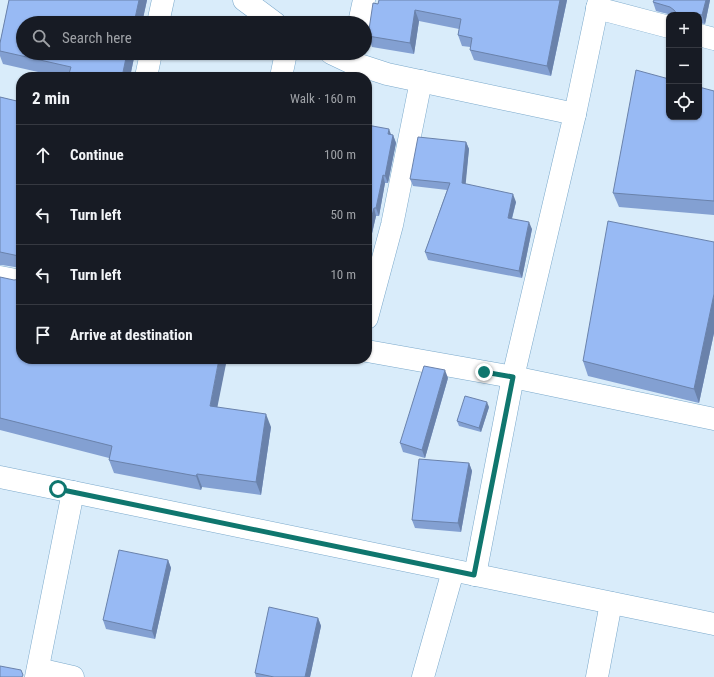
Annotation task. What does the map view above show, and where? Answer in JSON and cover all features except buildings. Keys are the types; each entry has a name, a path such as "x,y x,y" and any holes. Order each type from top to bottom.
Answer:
{"street":[{"path":"160,16 163,0"},
{"path":"361,16 364,0"},
{"path":"248,1 267,16"},
{"path":"474,575 513,377 575,114 598,4 666,26"},
{"path":"702,36 714,39"},
{"path":"147,72 150,60"},
{"path":"282,72 285,60"},
{"path":"356,60 387,74 575,114"},
{"path":"372,299 392,225 421,81"},
{"path":"0,277 16,280"},
{"path":"372,352 713,414"},
{"path":"0,477 714,624"},
{"path":"73,492 37,673 73,677"},
{"path":"423,677 453,571"},
{"path":"597,677 611,603"}],"route":[{"path":"58,489 474,575 513,377 484,372"}]}
